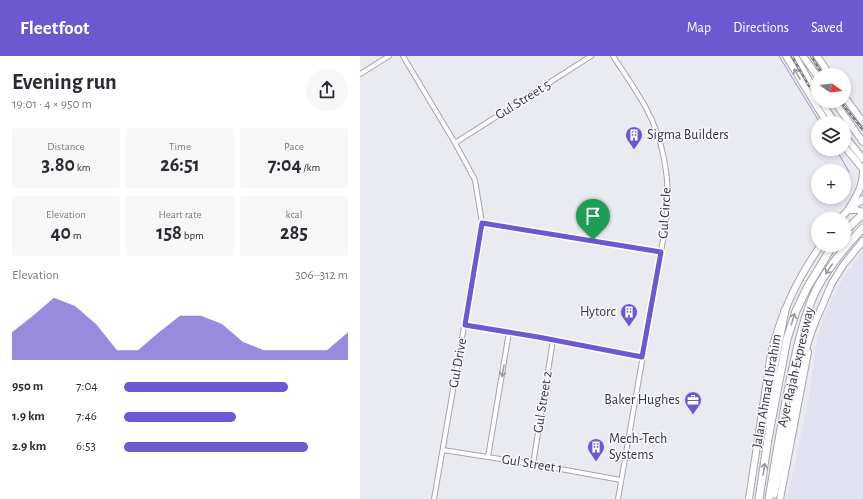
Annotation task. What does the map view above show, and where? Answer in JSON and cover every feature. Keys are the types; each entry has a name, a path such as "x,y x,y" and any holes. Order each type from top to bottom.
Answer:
{"highway":[{"path":"851,225 863,213"},
{"name":"Ayer Rajah Expressway","path":"769,499 789,382 799,339 809,307 817,288 838,256 863,228"},
{"name":"Ayer Rajah Expressway","path":"759,499 768,440 787,339 796,311 807,288 829,252"},
{"path":"768,440 766,432 767,419 774,367 785,310"},
{"path":"773,499 802,364 814,323"}],"main road":[{"path":"786,56 823,116"},
{"path":"794,56 811,84"},
{"path":"804,56 812,68"},
{"path":"817,56 825,68"},
{"path":"851,106 863,122"},
{"path":"839,108 863,142"},
{"path":"851,144 863,159"},
{"path":"848,210 861,189 863,180 863,169 851,154"},
{"path":"848,210 863,200"},
{"path":"848,210 857,210 863,213"},
{"path":"780,499 814,323 832,283 844,264 863,241"},
{"name":"Jalan Ahmad Ibrahim","path":"749,499 771,353 777,330 785,310 816,252"}],"street":[{"path":"360,74 389,56"},
{"name":"Gul Drive","path":"403,56 455,143 475,180 482,223 434,499"},
{"name":"Gul Street 5","path":"455,143 590,56"},
{"name":"Gul Circle","path":"613,56 647,110 660,144 664,160 667,187 667,212 661,252 618,499"},
{"path":"482,223 661,252"},
{"path":"465,325 642,357"},
{"path":"488,457 509,332"},
{"name":"Gul Street 2","path":"533,464 553,340"},
{"name":"Gul Street 1","path":"442,450 533,464 621,480"}],"shaded area":[{"path":"863,251 863,499 787,499 808,403 816,346 822,321 842,280"}],"waterway":[{"path":"779,56 816,116"},
{"path":"840,156 844,164"}],"railway":[{"path":"792,56 809,86"},
{"path":"811,56 819,68"},
{"path":"846,108 863,130"}],"place":[{"name":"Sigma Builders","path":"634,150"},
{"name":"Hytorc","path":"629,327"},
{"name":"Baker Hughes","path":"693,415"},
{"name":"Mech-Tech Systems","path":"596,462"}],"route":[{"path":"482,223 593,240 661,252 642,357 465,325 482,223"}]}
